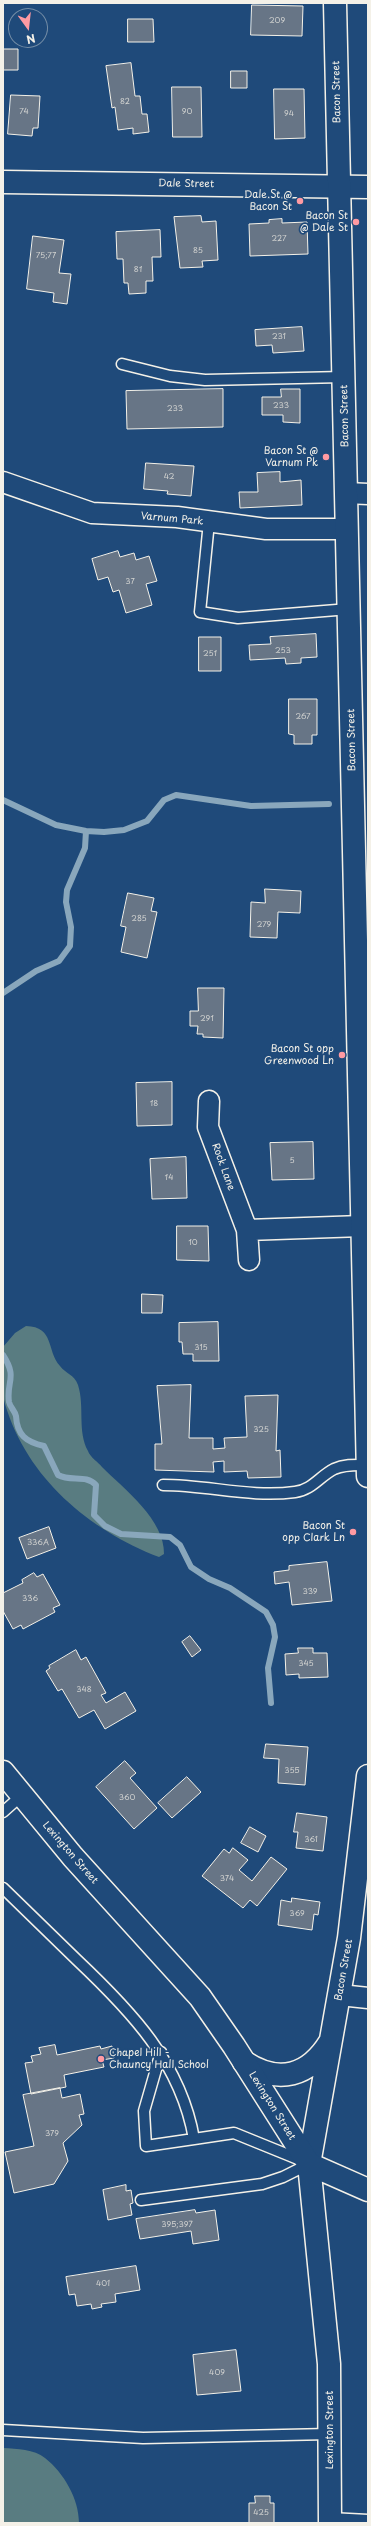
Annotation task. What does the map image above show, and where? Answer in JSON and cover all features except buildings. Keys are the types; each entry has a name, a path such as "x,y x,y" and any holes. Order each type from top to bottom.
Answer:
{"main road":[{"name":"Bacon Street","path":"335,3 349,609 364,1093 362,1226 368,1476"},
{"name":"Dale Street","path":"3,182 368,187"},
{"name":"Lexington Street","path":"3,1772 21,1796 94,1881 187,1981 212,2014 309,2164 328,2339 330,2521"},
{"name":"Bacon Street","path":"309,2164 349,1938 366,1819 368,1776"},
{"path":"244,2062 267,2074 294,2073 315,2062 331,2041"},
{"path":"309,2164 368,2190"}],"street":[{"name":"Varnum Park","path":"3,482 92,513 171,516 266,529 347,529"},
{"path":"346,493 368,494"},
{"name":"Rock Lane","path":"209,1101 208,1127 247,1230 248,1260"},
{"path":"247,1230 362,1226"},
{"path":"340,1995 368,1998"}],"lane":[{"path":"122,364 170,376 205,380 344,377"},
{"path":"209,522 200,612 238,618 349,609"},
{"path":"163,1485 196,1485 235,1492 294,1493 308,1489 336,1468 368,1465"},
{"path":"3,1812 21,1796"},
{"path":"3,1888 119,2000 161,2052 173,2073 186,2102 194,2139"},
{"path":"161,2052 144,2111 146,2146 234,2133 309,2164"},
{"path":"141,2200 262,2184 283,2177 309,2164"},
{"path":"3,2430 143,2438 330,2434"},
{"path":"330,2521 368,2520"}],"green space":[{"path":"26,1326 35,1327 42,1330 49,1340 56,1360 62,1369 76,1381 80,1393 83,1435 89,1453 132,1495 151,1517 163,1541 164,1554 159,1557 133,1546 108,1532 85,1516 64,1498 45,1478 28,1455 15,1431 5,1404 2,1383 3,1347 15,1333"},
{"path":"3,2448 25,2450 36,2453 52,2464 69,2487 76,2505 79,2523 3,2523"}],"waterway":[{"path":"3,800 56,825 86,831 104,832 124,830 147,821 164,800 176,795 251,806 329,804"},
{"path":"3,993 36,971 59,961 70,946 71,927 66,902 67,890 85,848 86,831"},
{"path":"3,1355 10,1369 11,1374 8,1395 10,1406 15,1414 18,1428 27,1440 44,1446 58,1475 68,1478 88,1480 96,1485 94,1515 105,1526 121,1534 170,1537 180,1545 191,1567 209,1579 230,1588 266,1612 273,1625 275,1637 268,1668 271,1703"}],"place":[{"name":"Dale St @ Bacon St","path":"300,201"},
{"name":"Bacon St @ Dale St","path":"356,222"},
{"name":"Bacon St @ Varnum Pk","path":"326,457"},
{"name":"Bacon St opp Greenwood Ln","path":"342,1055"},
{"name":"Bacon St opp Clark Ln","path":"353,1532"},
{"name":"Chapel Hill - Chauncy Hall School","path":"101,2059"}]}
